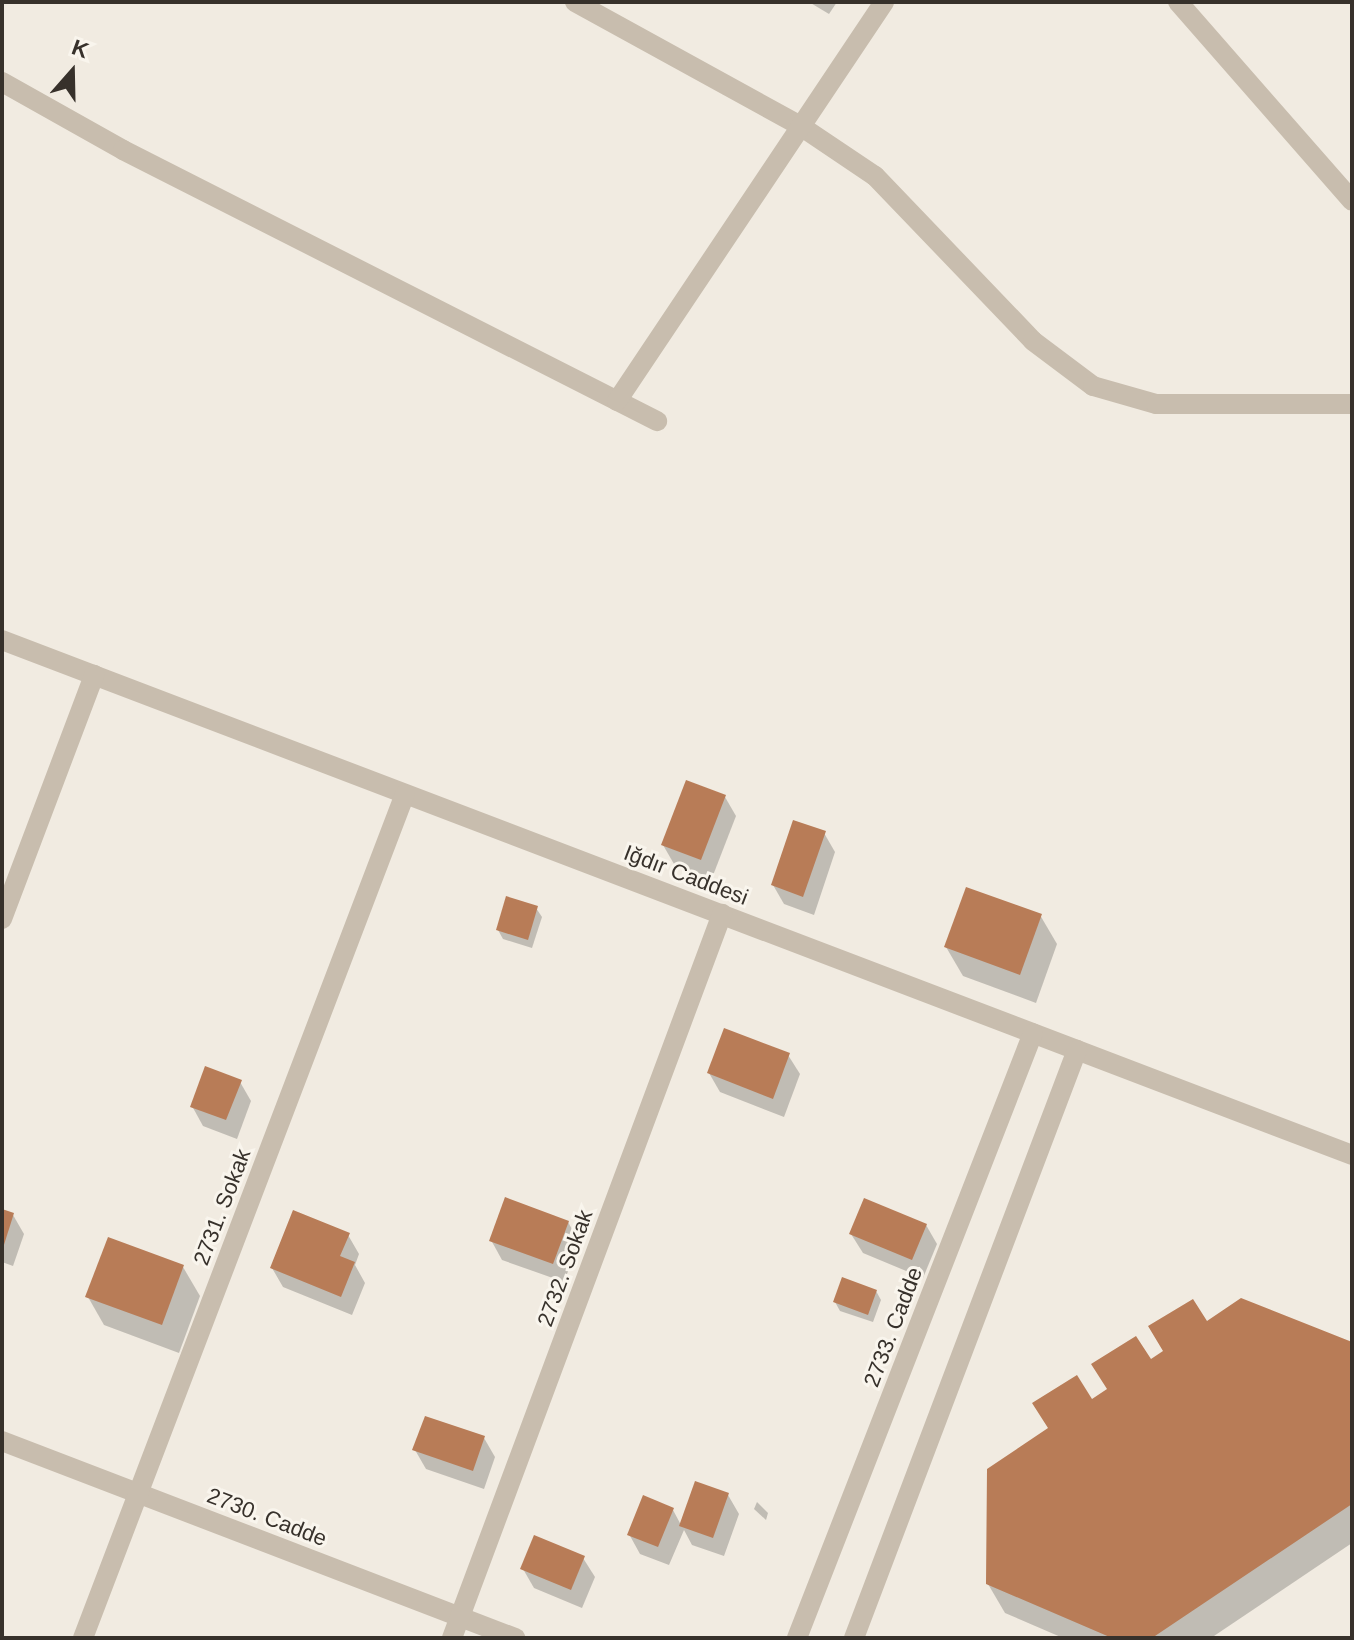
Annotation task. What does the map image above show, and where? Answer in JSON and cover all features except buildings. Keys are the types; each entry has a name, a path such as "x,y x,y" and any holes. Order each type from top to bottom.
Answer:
{"street":[{"path":"575,2 802,127 875,176 1033,341 1093,386 1156,404 1352,404"},
{"path":"617,401 884,2"},
{"path":"1178,2 1352,201"},
{"path":"2,82 123,150 657,421"},
{"name":"Iğdır Caddesi","path":"2,640 1352,1155"},
{"path":"2,919 94,675"},
{"name":"2731. Sokak","path":"83,1638 405,794"},
{"name":"2732. Sokak","path":"452,1638 722,914"},
{"name":"2733. Cadde","path":"797,1638 1033,1033"},
{"path":"854,1638 1077,1050"},
{"name":"2730. Cadde","path":"2,1441 515,1638"}]}
